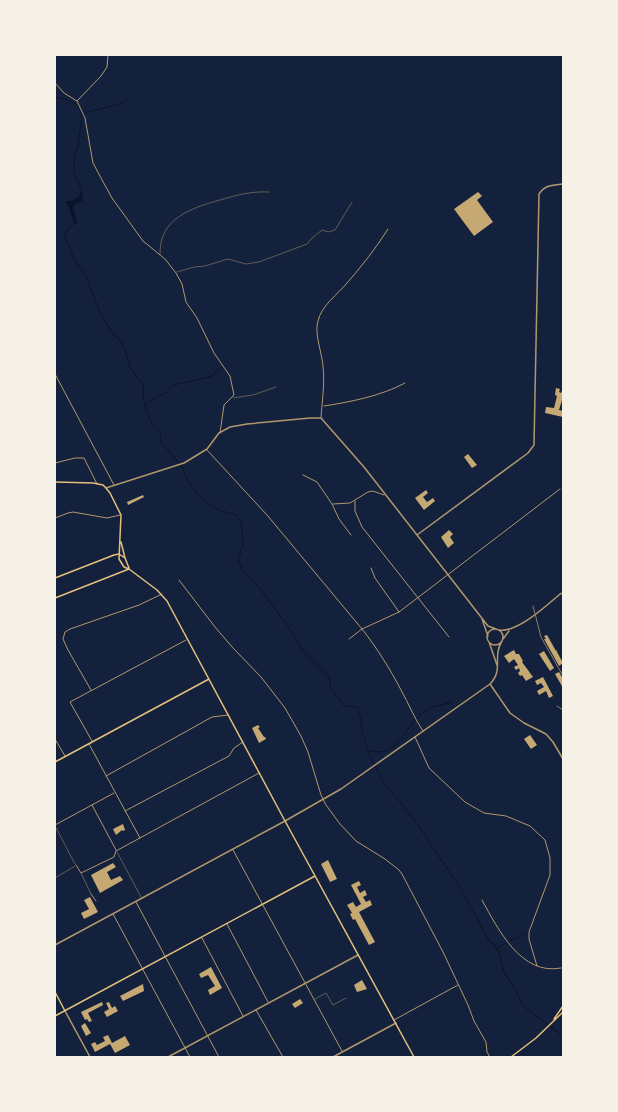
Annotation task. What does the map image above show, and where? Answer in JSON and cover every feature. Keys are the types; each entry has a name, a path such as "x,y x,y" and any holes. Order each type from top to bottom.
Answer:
{"main road":[{"path":"55,482 98,484 106,488 110,493 121,515 119,559 124,567 129,569 162,594 167,601 414,1057"},
{"path":"121,540 129,569"},
{"path":"55,578 114,555 119,554 125,558"},
{"path":"55,598 129,569"},
{"path":"55,762 209,679"},
{"path":"55,1016 315,876"},
{"path":"55,992 65,1011"},
{"path":"551,1024 563,1006"},
{"path":"511,1057 547,1028 563,1012"}],"street":[{"path":"77,100 107,68 108,55"},
{"path":"55,83 64,93 77,100 85,118 93,163 112,198 143,241 165,259 176,273 182,284 186,302 197,318 214,353 230,376 234,392 232,398 224,406 220,434"},
{"path":"417,535 528,453 534,445 539,194 542,189 547,186 563,184"},
{"path":"321,418 323,406 323,366 317,329 318,318 377,246 388,229"},
{"path":"55,374 75,414 115,485"},
{"path":"323,406 364,399 405,383"},
{"path":"55,945 285,821 324,799 368,771 490,684 497,676 498,649 502,640 502,634 488,626 386,495 321,418 247,424 230,427 220,434 207,449 184,463 126,480 106,488"},
{"path":"207,449 267,515 362,629 374,645 402,691 415,720 423,732"},
{"path":"55,463 75,458 84,458 98,484"},
{"path":"303,475 317,482 351,535"},
{"path":"349,639 362,629 399,612 560,488"},
{"path":"332,504 355,501 368,492 386,495"},
{"path":"355,501 355,511 362,527 449,637"},
{"path":"55,518 73,512 107,518 121,515"},
{"path":"371,568 375,578 399,612"},
{"path":"179,580 215,627 261,677 285,708 301,736 326,805 340,824 356,841 385,859 399,870 443,952 473,1015 474,1021 486,1042 487,1052 490,1057"},
{"path":"510,630 497,630 489,632 488,638 493,644 498,644 510,630 533,616 563,593"},
{"path":"91,691 63,639 65,632 139,605 162,594"},
{"path":"481,617 497,667"},
{"path":"92,742 70,702 188,639"},
{"path":"490,684 510,713 524,723 546,734 553,742 563,759"},
{"path":"106,776 212,717 228,715"},
{"path":"415,737 429,768 465,802 484,813 506,816 530,826 545,840 550,858 550,875 531,922 529,932 537,966"},
{"path":"55,739 65,757"},
{"path":"125,811 229,756 234,748 243,742"},
{"path":"89,744 140,838"},
{"path":"76,865 81,873 114,857 116,851 259,773"},
{"path":"55,826 115,792"},
{"path":"92,805 116,851"},
{"path":"233,849 343,1052"},
{"path":"91,894 96,901"},
{"path":"482,900 499,930 509,944 522,957 537,966 544,968 561,968"},
{"path":"136,901 219,1057"},
{"path":"113,914 190,1057"},
{"path":"227,923 268,1003"},
{"path":"201,937 243,1017"},
{"path":"168,1057 358,955"},
{"path":"394,1020 459,985"},
{"path":"256,1009 283,1057"},
{"path":"65,1011 90,1057"},
{"path":"333,1057 396,1023"}],"lane":[{"path":"160,255 160,241 169,225 175,218 186,211 243,193 256,191 269,192"},
{"path":"176,273 228,259 246,264 259,262 295,249 307,244 322,230 328,232 335,230 352,202"},
{"path":"232,398 254,395 276,387"},
{"path":"55,826 76,865 55,878"},
{"path":"116,851 142,898"},
{"path":"81,873 91,894"},
{"path":"314,999 326,994 333,1006 346,998"}],"water":[{"path":"82,191 82,201 75,204 73,207 77,224 74,224 69,207 65,201 75,199"}],"building":[{"path":"478,192 482,196 477,200 493,222 474,236 454,209"},
{"path":"556,388 560,389 559,392 561,393 563,388 563,397 559,410 563,411 563,417 545,413 546,407 554,408 557,396 555,395"},
{"path":"468,454 477,465 472,468 464,457"},
{"path":"426,490 428,493 423,497 427,502 433,498 435,501 424,510 415,498"},
{"path":"143,495 144,497 128,505 127,502"},
{"path":"449,530 453,534 450,537 454,543 448,548 441,537"},
{"path":"547,635 556,651 557,650 563,663 559,666 544,639 546,639 544,636"},
{"path":"514,650 516,654 519,654 523,661 522,662 533,677 526,681 522,675 520,676 518,673 520,671 519,668 516,670 514,667 518,665 514,659 509,663 504,656"},
{"path":"544,651 554,668 550,671 539,654"},
{"path":"559,672 563,679 563,688 555,674"},
{"path":"543,677 553,696 549,698 546,691 539,695 537,691 544,687 541,683 537,685 535,681"},
{"path":"258,725 260,727 258,728 266,739 259,743 252,728"},
{"path":"530,735 537,745 531,749 524,739"},
{"path":"123,824 125,830 122,830 116,835 113,829"},
{"path":"328,860 337,879 330,882 321,864"},
{"path":"113,863 116,867 107,872 111,880 120,876 123,880 100,893 91,875"},
{"path":"359,881 361,885 357,887 360,893 365,890 367,895 363,897 366,902 370,900 372,905 359,912 375,942 369,945 355,919 353,920 350,914 352,913 347,905 353,902 356,907 361,904 351,885"},
{"path":"90,897 98,912 84,919 81,913 89,909 84,900"},
{"path":"211,967 222,988 210,995 208,990 215,986 208,975 201,978 199,974"},
{"path":"362,980 367,989 357,992 354,985"},
{"path":"143,984 144,991 123,1001 120,996"},
{"path":"300,999 303,1003 295,1008 292,1004"},
{"path":"102,1002 103,1005 88,1013 92,1021 89,1022 87,1019 85,1020 81,1012"},
{"path":"109,1002 112,1008 115,1006 118,1011 107,1017 104,1012 109,1009 106,1003"},
{"path":"85,1023 91,1033 86,1036 81,1026"},
{"path":"108,1035 112,1043 125,1036 130,1045 115,1053 110,1044 95,1052 91,1044 95,1042 97,1045 105,1041 103,1037"}],"waterway":[{"path":"55,97 69,100 81,108"},
{"path":"83,115 87,112 120,104 127,100"},
{"path":"81,111 82,116 78,147 74,160 74,173 82,191"},
{"path":"74,224 68,229 64,237 76,262 85,274 101,315 113,334 121,341 125,349 130,368 143,385 144,403 152,425 160,433 162,444 182,466 188,481 200,497 216,509 236,515 239,519 241,522 243,544 238,561 242,569 257,585 287,625 304,652 329,677 331,689 344,706 357,707 361,718 362,732 370,756 383,781 419,826 459,885 489,941 494,944 499,952 504,972 515,989 523,1006 563,1036"},
{"path":"145,405 151,400 165,393 174,385 212,376 220,368"},
{"path":"369,751 386,751 399,741 414,721 426,710 451,702"},
{"path":"532,922 536,916"},
{"path":"497,948 509,941 529,933 531,929"}],"railway":[{"path":"533,606 541,637 563,676"},
{"path":"557,706 563,710"}]}
